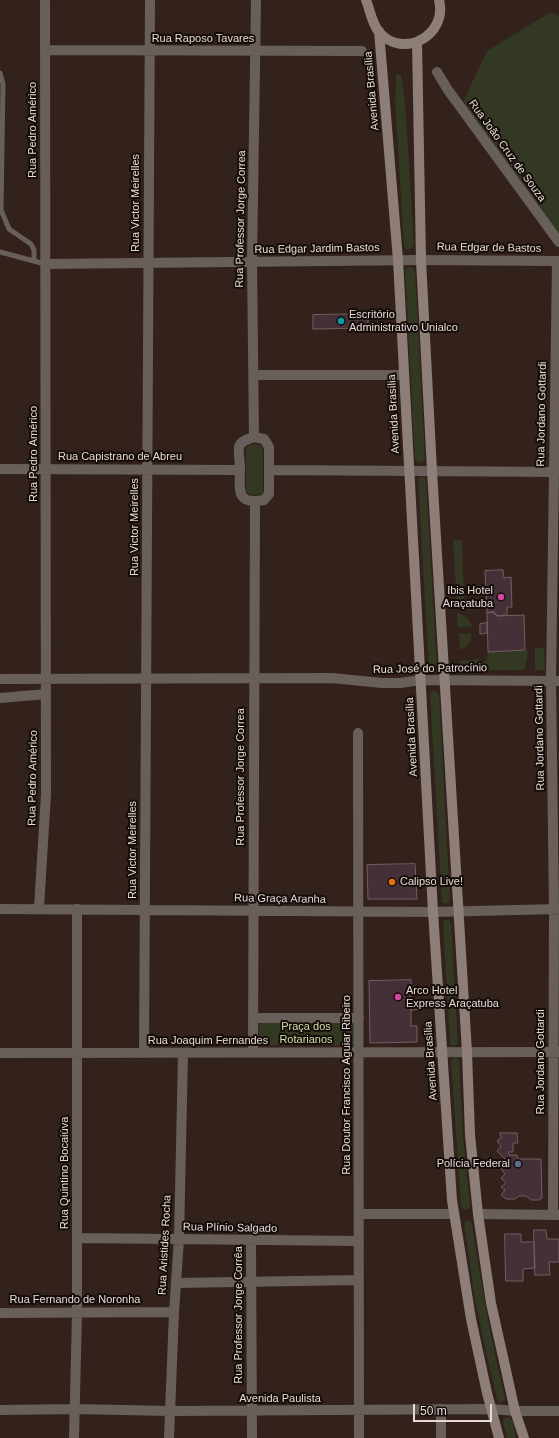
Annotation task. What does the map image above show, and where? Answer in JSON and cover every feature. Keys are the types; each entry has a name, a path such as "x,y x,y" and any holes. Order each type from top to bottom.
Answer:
{"main road":[{"name":"Avenida Brasília","path":"366,0 373,22 379,31 398,260 433,912 454,1214 471,1319 499,1438"},
{"name":"Avenida Brasília","path":"371,12 372,0"},
{"path":"379,31 387,39 396,43 406,44 417,42 426,38 438,21 439,5 443,0"},
{"path":"417,42 421,260 432,471 467,1052 470,1135 478,1214 491,1303 515,1411 524,1438"}],"street":[{"name":"Rua Pedro Américo","path":"39,908 46,794 45,0"},
{"name":"Rua Victor Meirelles","path":"144,1053 150,0"},
{"name":"Rua Professor Jorge Correa","path":"254,437 252,262 256,0"},
{"name":"Rua Raposo Tavares","path":"45,50 362,51"},
{"name":"Rua João Cruz de Souza","path":"437,72 448,90 559,242"},
{"name":"Rua Edgar Jardim Bastos","path":"45,264 421,260"},
{"name":"Rua Edgar de Bastos","path":"421,260 558,261"},
{"name":"Rua Jordano Gottardi","path":"556,1215 557,909 555,681 558,261"},
{"path":"254,375 404,375"},
{"path":"254,437 264,439 269,447 270,470 269,494 264,500 255,502 245,499 240,493 239,446 244,440 254,437"},
{"name":"Rua Capistrano de Abreu","path":"0,469 240,470"},
{"path":"270,470 556,472"},
{"name":"Rua Professor Jorge Correa","path":"253,1053 255,502"},
{"name":"Rua José do Patrocínio","path":"146,679 345,678 369,683 400,683 421,680 555,681"},
{"path":"46,694 4,698 4,679 146,679"},
{"name":"Rua Doutor Francisco Aguiar Ribeiro","path":"358,733 359,1438"},
{"name":"Rua Graça Aranha","path":"0,909 39,908 458,912 557,909"},
{"name":"Rua Quintino Bocaiúva","path":"74,1438 77,1313 77,909"},
{"path":"253,1018 359,1018"},
{"name":"Rua Joaquim Fernandes","path":"0,1053 556,1052"},
{"name":"Rua Aristides Rocha","path":"169,1438 174,1312 179,1239 183,1053"},
{"path":"359,1214 454,1214"},
{"path":"478,1214 556,1215"},
{"name":"Rua Plínio Salgado","path":"77,1238 359,1241"},
{"name":"Rua Professor Jorge Corrêa","path":"251,1240 252,1438"},
{"path":"176,1283 359,1280"},
{"name":"Rua Fernando de Noronha","path":"0,1313 174,1312"},
{"name":"Avenida Paulista","path":"0,1410 75,1409 171,1411 359,1411 492,1409 515,1411 559,1411"},
{"path":"441,1410 441,1438"}],"lane":[{"path":"0,73 3,84 1,210 9,229 31,244 34,250 34,261"},
{"path":"0,252 45,264"}],"green space":[{"path":"551,12 559,16 559,235 463,102 487,51"},
{"path":"396,75 401,75 405,102 414,245 410,249 406,249 404,245 395,102"},
{"path":"408,267 415,271 425,459 422,463 415,459 405,271"},
{"path":"255,444 260,445 263,449 263,492 255,495 249,494 246,491 246,449 248,446"},
{"path":"420,477 424,477 426,480 437,668 435,672 431,672 429,669 418,480"},
{"path":"453,540 462,540 464,599 476,599 476,607 470,610 457,604"},
{"path":"457,613 467,617 472,626 458,627"},
{"path":"471,633 469,644 460,650 459,634"},
{"path":"535,648 544,648 545,670 535,670"},
{"path":"528,650 524,670 461,670 460,661 479,659 479,663 486,661 488,652"},
{"path":"432,691 439,694 450,901 448,903 444,903 442,901 430,694"},
{"path":"445,920 449,920 451,923 458,1043 452,1046 450,1043 443,922"},
{"name":"Praça dos Rotarianos","path":"259,1022 353,1022 353,1045 259,1045"},
{"path":"453,1058 457,1058 459,1060 463,1136 470,1206 468,1209 464,1209 461,1206 451,1061"},
{"path":"467,1220 472,1224 495,1355 505,1398 500,1402 497,1399 474,1293 464,1223"},
{"path":"505,1418 510,1418 513,1422 516,1438 507,1438 503,1421"}],"building":[{"name":"Escritório Administrativo Unialco","path":"368,314 368,328 313,329 313,315"},
{"path":"503,570 504,578 511,577 512,607 507,607 507,615 497,616 494,612 487,613 485,571"},
{"path":"494,612 497,616 524,615 525,650 488,652 487,613"},
{"path":"487,623 487,633 480,634 480,624"},
{"name":"Calipso Live!","path":"415,864 417,899 368,899 367,865"},
{"path":"411,980 411,1026 417,1026 417,1042 370,1043 369,981"},
{"path":"411,997 416,1001 422,1001 422,1009 411,1010"},
{"path":"500,1133 517,1133 518,1143 513,1143 513,1152 508,1152 509,1155 517,1155 518,1159 541,1159 542,1198 539,1200 531,1200 526,1196 519,1196 515,1199 506,1199 501,1195 505,1190 501,1187 506,1183 501,1178 505,1174 501,1169 505,1167 505,1159 497,1151 501,1146 497,1141 501,1138"},
{"path":"534,1230 546,1230 547,1239 559,1239 559,1262 549,1262 550,1275 535,1275"},
{"path":"505,1234 521,1234 521,1242 534,1242 535,1268 523,1269 523,1281 506,1281"}],"place":[{"name":"Escritório Administrativo Unialco","path":"341,321"},
{"name":"Ibis Hotel Araçatuba","path":"501,597"},
{"name":"Calipso Live!","path":"392,882"},
{"name":"Arco Hotel Express Araçatuba","path":"398,997"},
{"name":"Polícia Federal","path":"518,1164"}]}
